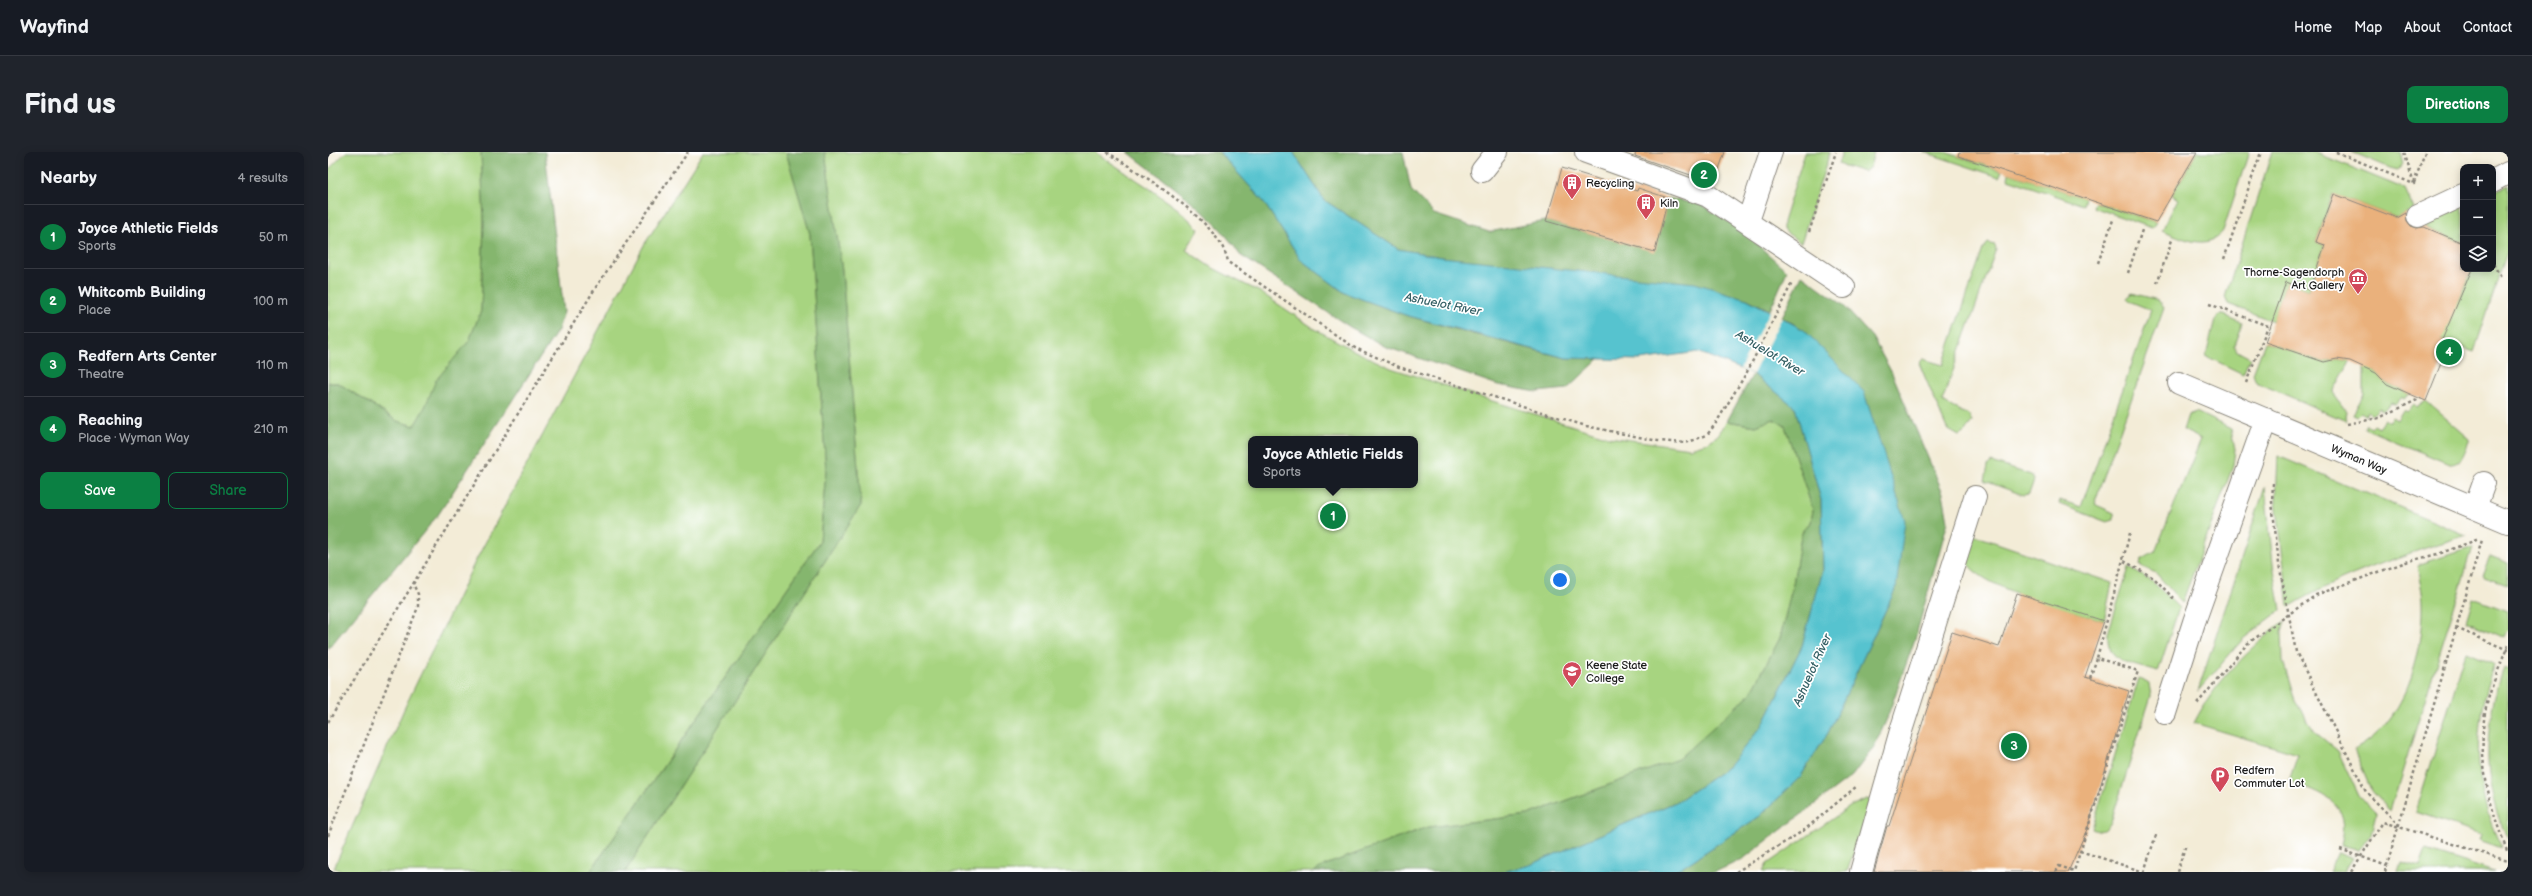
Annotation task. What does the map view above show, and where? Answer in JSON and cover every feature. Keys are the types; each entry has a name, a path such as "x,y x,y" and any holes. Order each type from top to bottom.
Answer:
{"street":[{"path":"1482,171 1497,152"},
{"path":"1586,152 1708,196 1748,221 1844,287"},
{"path":"1748,221 1771,152"},
{"path":"2496,180 2508,174"},
{"path":"2418,216 2460,196"},
{"name":"Wyman Way","path":"2179,383 2508,522"},
{"path":"2165,714 2194,622 2266,419"},
{"path":"2475,508 2484,483"},
{"path":"1861,872 1900,734 1975,497"}],"path":[{"path":"328,722 596,287 688,152"},
{"path":"1107,152 1157,186 1197,217 1216,236 1226,252 1228,262 1355,348 1399,367 1586,426 1658,441 1686,443 1707,434 1747,372 1795,278"},
{"path":"1809,234 1836,152"},
{"path":"2224,259 2261,152"},
{"path":"2336,152 2414,184"},
{"path":"2404,152 2414,184"},
{"path":"2414,184 2425,152"},
{"path":"2098,263 2113,220"},
{"path":"2128,273 2142,230"},
{"path":"2157,283 2172,240"},
{"path":"2496,269 2502,279"},
{"path":"2209,304 2269,326 2246,383"},
{"path":"2344,425 2380,418 2421,398"},
{"path":"2273,480 2272,502 2279,564 2287,614 2296,652 2363,786 2382,809 2400,826"},
{"path":"2090,678 2124,561 2130,533"},
{"path":"2193,709 2248,644 2287,614 2316,595 2406,562 2441,553 2483,538 2400,826 2385,872"},
{"path":"2124,561 2154,578 2194,622"},
{"path":"328,836 418,607 418,594 413,584"},
{"path":"2456,628 2507,650"},
{"path":"2508,645 2489,695 2483,738 2485,780 2494,822 2508,853"},
{"path":"2056,872 2058,866 2075,872 2080,851 2138,671 2097,658"},
{"path":"1736,872 1743,871 1803,831 1862,780"},
{"path":"2351,872 2384,822 2508,861"},
{"path":"2080,851 2144,872 2156,834"},
{"path":"2177,872 2186,844"},
{"path":"2340,848 2387,866"}],"green space":[{"path":"346,152 481,152 484,222 481,311 469,341 455,360 414,426 397,421 338,383 328,383 328,170"},
{"path":"481,152 545,152 564,312 558,330 438,515 328,649 328,383 338,383 397,421 414,426 425,407 436,380 469,341 481,311 484,222"},
{"path":"703,152 786,152 810,234 826,471 820,541 590,872 343,872 334,868 405,707 475,562 644,245"},
{"path":"786,152 825,152 842,271 861,505 625,872 590,872 820,541 826,471 810,234"},
{"path":"825,152 1095,152 1178,209 1199,229 1186,250 1209,266 1260,292 1315,329 1353,350 1391,368 1609,437 1690,448 1707,443 1718,435 1727,421 1756,426 1774,419 1785,426 1813,510 1811,523 1804,528 1801,536 1793,584 1780,638 1751,693 1719,725 1678,759 1528,815 1428,827 1325,865 1314,872 625,872 861,505 842,271"},
{"path":"1128,152 1219,152 1263,201 1301,260 1345,293 1405,315 1465,332 1566,358 1599,359 1567,389 1537,392 1498,385 1386,347 1350,327 1240,255 1217,225 1203,212"},
{"path":"1293,152 1403,152 1411,190 1434,214 1489,232 1546,221 1654,251 1668,198 1702,205 1741,230 1787,271 1770,310 1747,299 1442,257 1398,249 1324,200"},
{"path":"1805,152 1830,152 1801,243 1783,230 1783,222"},
{"path":"1842,152 1874,152 1870,167 1864,172 1838,164"},
{"path":"1924,152 1945,152 2002,171 1999,177"},
{"path":"2197,152 2249,152 2223,231 2210,241 2202,242 2186,239 2162,230 2178,199 2172,195"},
{"path":"2272,152 2314,152 2405,189 2414,209 2397,218 2333,194 2316,242 2325,245 2309,290 2286,282 2273,321 2228,304 2225,297"},
{"path":"2352,152 2400,152 2403,164 2398,170"},
{"path":"2009,173 2085,198 2083,205 2008,179"},
{"path":"2508,185 2508,249 2474,352 2419,331 2435,290 2459,300 2471,272 2496,272 2496,191"},
{"path":"2095,202 2156,222 2152,228 2093,207"},
{"path":"2460,208 2460,242 2423,226"},
{"path":"1988,243 1995,245 1996,249 1942,402 1968,415 1972,421 1965,432 1959,436 1947,429 1919,363 1923,359 1943,365 1983,249"},
{"path":"1802,275 1842,304 1872,337 1892,373 1943,493 1948,521 1915,639 1886,721 1874,747 1852,776 1743,859 1715,872 1668,872 1683,867 1760,816 1801,776 1828,733 1896,588 1804,330 1782,317"},
{"path":"2132,293 2158,300 2164,308 2094,504 2114,513 2114,520 2107,522 2059,504 2060,500 2081,507 2151,310 2129,301 2127,298"},
{"path":"2219,315 2224,315 2242,323 2234,345 2237,351 2250,358 2243,374 2206,356 2215,320"},
{"path":"2265,342 2324,362 2337,359 2350,361 2334,390 2335,396 2346,411 2346,421 2256,382 2253,374"},
{"path":"2364,366 2376,373 2387,384 2410,394 2404,399 2401,397 2395,404 2390,402 2383,410 2379,408 2372,415 2368,412 2365,416 2361,413 2358,416 2353,414 2364,394"},
{"path":"1753,374 1795,407 1821,500 1823,570 1802,646 1762,726 1728,767 1678,801 1530,865 1502,872 1314,872 1325,865 1428,827 1528,815 1678,759 1751,693 1780,638 1793,584 1801,536 1804,528 1811,523 1813,510 1785,426 1774,419 1756,426 1727,421"},
{"path":"2426,401 2470,439 2463,456 2454,464 2449,464 2364,428 2366,424 2370,427 2373,424 2378,427 2384,419 2389,422 2392,417 2397,420 2403,410 2406,412 2413,405 2416,408"},
{"path":"2196,412 2231,429 2235,449 2233,466 2182,603 2156,573 2140,566 2141,560 2155,552 2201,439 2183,430 2188,415"},
{"path":"2278,456 2467,535 2375,566 2331,584 2289,607 2276,500"},
{"path":"1991,462 2031,475 2034,480 2029,494 2023,495 1985,481 1988,466"},
{"path":"2265,487 2273,564 2281,610 2243,639 2198,691"},
{"path":"1971,534 2112,583 2104,621 2027,597 1987,580 1973,570 1965,559"},
{"path":"2473,547 2390,811 2371,790 2354,750 2371,739 2386,724 2398,707 2415,667 2420,646 2423,604 2417,565"},
{"path":"2490,556 2508,563 2508,585 2482,575"},
{"path":"2129,568 2153,582 2179,608 2158,672 2131,664 2116,657 2111,651 2108,643 2108,633"},
{"path":"2473,598 2508,611 2508,629 2504,638 2466,621"},
{"path":"2285,621 2282,631 2283,661 2295,701 2315,732 2338,751 2359,796 2376,813 2371,834 2359,850 2341,845 2344,830 2343,819 2339,809 2332,801 2324,795 2289,781 2298,754 2194,723 2202,708 2222,681 2258,643"},
{"path":"2466,652 2494,664 2482,710 2478,757 2480,780 2485,803 2492,826 2502,848 2479,840 2481,834 2416,812"},
{"path":"2503,667 2508,669 2508,839 2499,818 2493,797 2489,776 2488,754 2492,710"},
{"path":"2139,678 2149,684 2151,696 2111,822 2107,828 2098,830 2092,828"},
{"path":"1866,799 1872,800 1847,872 1763,872 1767,864 1851,806"},
{"path":"2426,850 2494,872 2398,872 2401,862 2420,867"},
{"path":"2338,852 2353,858 2344,872 2329,872"}],"water":[{"name":"Ashuelot River","path":"1219,152 1293,152 1324,200 1398,249 1442,257 1695,283 1747,299 1804,330 1864,392 1905,521 1896,588 1828,733 1801,776 1760,816 1683,867 1668,872 1502,872 1530,865 1678,801 1728,767 1762,726 1802,646 1823,570 1821,500 1795,407 1753,374 1698,352 1640,360 1566,358 1405,315 1345,293 1301,260 1263,201"}],"pier":[{"path":"1770,310 1782,317 1753,374 1740,369"}],"building":[{"path":"1636,152 1725,152 1714,183 1635,156"},
{"path":"1959,152 2197,152 2156,222 1958,156"},
{"path":"1562,168 1637,191 1638,188 1668,198 1655,252 1546,221"},
{"name":"Thorne-Sagendorph Art Gallery","path":"2334,194 2397,218 2406,213 2407,221 2411,226 2417,228 2424,227 2460,242 2460,272 2471,272 2442,340 2449,343 2426,401 2387,384 2376,373 2350,361 2337,359 2324,362 2265,342 2286,282 2309,290 2325,245 2316,242"},
{"path":"2017,593 2104,621 2085,677 2129,691 2088,827 2068,872 1874,872 1887,826 1889,826 1952,632 1999,647"}],"place":[{"name":"Whitcomb Building","path":"1704,175"},
{"name":"Recycling","path":"1572,200"},
{"name":"Kiln","path":"1646,220"},
{"name":"Thorne-Sagendorph Art Gallery","path":"2358,295"},
{"name":"Reaching","path":"2449,352"},
{"name":"Joyce Athletic Fields","path":"1333,516"},
{"name":"Keene State College","path":"1572,688"},
{"name":"Redfern Arts Center","path":"2014,746"},
{"name":"Redfern Commuter Lot","path":"2220,793"}]}
